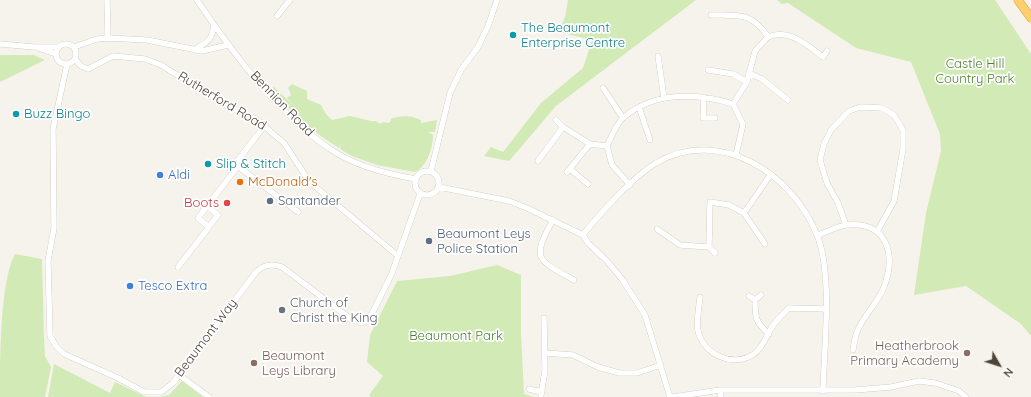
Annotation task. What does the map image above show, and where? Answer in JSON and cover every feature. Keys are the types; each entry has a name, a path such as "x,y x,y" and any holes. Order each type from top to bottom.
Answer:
{"highway":[{"path":"1018,0 1031,18"}],"street":[{"path":"107,0 108,38"},
{"name":"Bennion Road","path":"197,0 228,45 295,121 331,150 352,161 385,173 416,179"},
{"path":"277,16 290,0"},
{"path":"431,171 450,93 461,70 478,47 497,0"},
{"path":"711,14 746,16 756,21 768,37"},
{"path":"194,50 206,43 212,36 214,25"},
{"path":"733,104 747,82 755,51 768,37 782,34 795,37 823,57 827,51"},
{"path":"74,47 108,38 147,40 202,51 228,45"},
{"path":"0,44 34,47 59,47 64,44 69,44 74,47 76,54 75,59 67,64 59,61 56,54 59,47"},
{"path":"34,47 56,54"},
{"name":"Rutherford Road","path":"75,59 81,66 88,68 113,56 145,59 161,65 222,103 261,121 284,143 305,175 317,188 398,256"},
{"path":"658,56 664,98"},
{"name":"Beaumont Way","path":"67,64 53,129 54,228 48,261 50,336 56,346 64,354 118,378 144,392 160,392 169,387 256,272 265,265 272,264 282,267 352,320 361,323 369,320 398,256 420,194"},
{"path":"708,70 733,74 747,82"},
{"path":"749,72 762,79 788,100"},
{"path":"603,88 623,118"},
{"path":"704,97 703,118 715,118"},
{"path":"630,185 612,165 607,146 623,118 639,107 664,98 704,97 733,104 743,124 736,155"},
{"path":"639,107 650,140"},
{"path":"846,225 838,202 827,183 820,160 824,144 831,130 849,112 861,107 882,108 894,115 903,130 903,149 894,201 878,230"},
{"path":"556,120 563,127 590,144 607,146"},
{"path":"538,161 563,127"},
{"path":"261,130 235,164 298,212"},
{"path":"588,184 569,171 590,144"},
{"path":"583,235 630,185 657,163 680,154 705,150 736,155 757,163 788,188 802,205 818,235 826,271 823,391"},
{"path":"178,267 209,227 198,218 238,166"},
{"path":"431,171 439,179 439,187 432,195 420,194 415,187 416,179 420,173 431,171"},
{"path":"744,213 771,174"},
{"path":"439,187 509,201 583,235 588,243 607,261 622,279 645,315 670,397"},
{"path":"708,247 710,202 729,205 744,213 765,244"},
{"path":"207,206 218,215 211,224"},
{"path":"553,220 541,245 540,255 548,265 574,280"},
{"path":"818,235 846,225 863,226 878,230 886,242 889,257 888,274 884,288 857,332 853,350"},
{"path":"658,229 680,245 708,247 715,254"},
{"path":"750,296 755,300"},
{"path":"755,300 761,296"},
{"path":"700,297 698,330 709,350 732,360 745,359 755,353 769,334 774,324 789,308 826,309"},
{"path":"755,300 755,318 760,327 769,334"},
{"path":"529,389 541,393 545,353 544,318"},
{"path":"545,353 573,355 607,370 627,373 637,373 661,364"},
{"path":"179,375 209,397"},
{"path":"673,397 720,390 855,390 891,387 919,381 935,383 959,390 966,397"},
{"path":"720,390 721,397"},
{"path":"855,390 855,397"}],"green space":[{"path":"568,0 696,0 556,106 509,161 484,156 491,147 503,152 541,103 583,68 592,40 559,32 565,17"},
{"name":"Castle Hill Country Park","path":"777,0 995,0 1031,54 1031,336 1021,324 966,286 914,295 926,213 941,151 940,134 911,62 856,48 788,3 782,4"},
{"path":"0,55 34,55 45,60 0,82"},
{"path":"292,84 307,91 307,99 321,105 326,114 332,120 350,116 376,121 380,124 383,122 389,123 392,118 403,116 417,118 421,120 421,123 437,120 435,132 428,132 433,135 433,140 423,166 415,172 377,165 352,156 340,149 341,144 339,148 312,129 294,114 271,89 274,87 295,107 287,98 291,95 288,88"},
{"path":"15,254 42,259 45,356 51,367 45,397 0,397 1,343 4,302 6,283 10,266"},
{"name":"Beaumont Park","path":"497,265 521,275 521,334 524,394 534,397 371,397 369,395 383,376 367,362 370,335 397,281 450,276"},
{"path":"54,364 110,393 115,382 146,397 48,397"},
{"path":"182,381 203,397 159,397 169,395"}],"place":[{"name":"The Beaumont Enterprise Centre","path":"513,35"},
{"name":"Buzz Bingo","path":"16,114"},
{"name":"Slip & Stitch","path":"208,164"},
{"name":"Aldi","path":"160,175"},
{"name":"McDonald's","path":"240,182"},
{"name":"Santander","path":"270,201"},
{"name":"Boots","path":"227,203"},
{"name":"Beaumont Leys Police Station","path":"429,241"},
{"name":"Tesco Extra","path":"130,286"},
{"name":"Church of Christ the King","path":"282,310"},
{"name":"Heatherbrook Primary Academy","path":"967,353"},
{"name":"Beaumont Leys Library","path":"254,363"}]}
